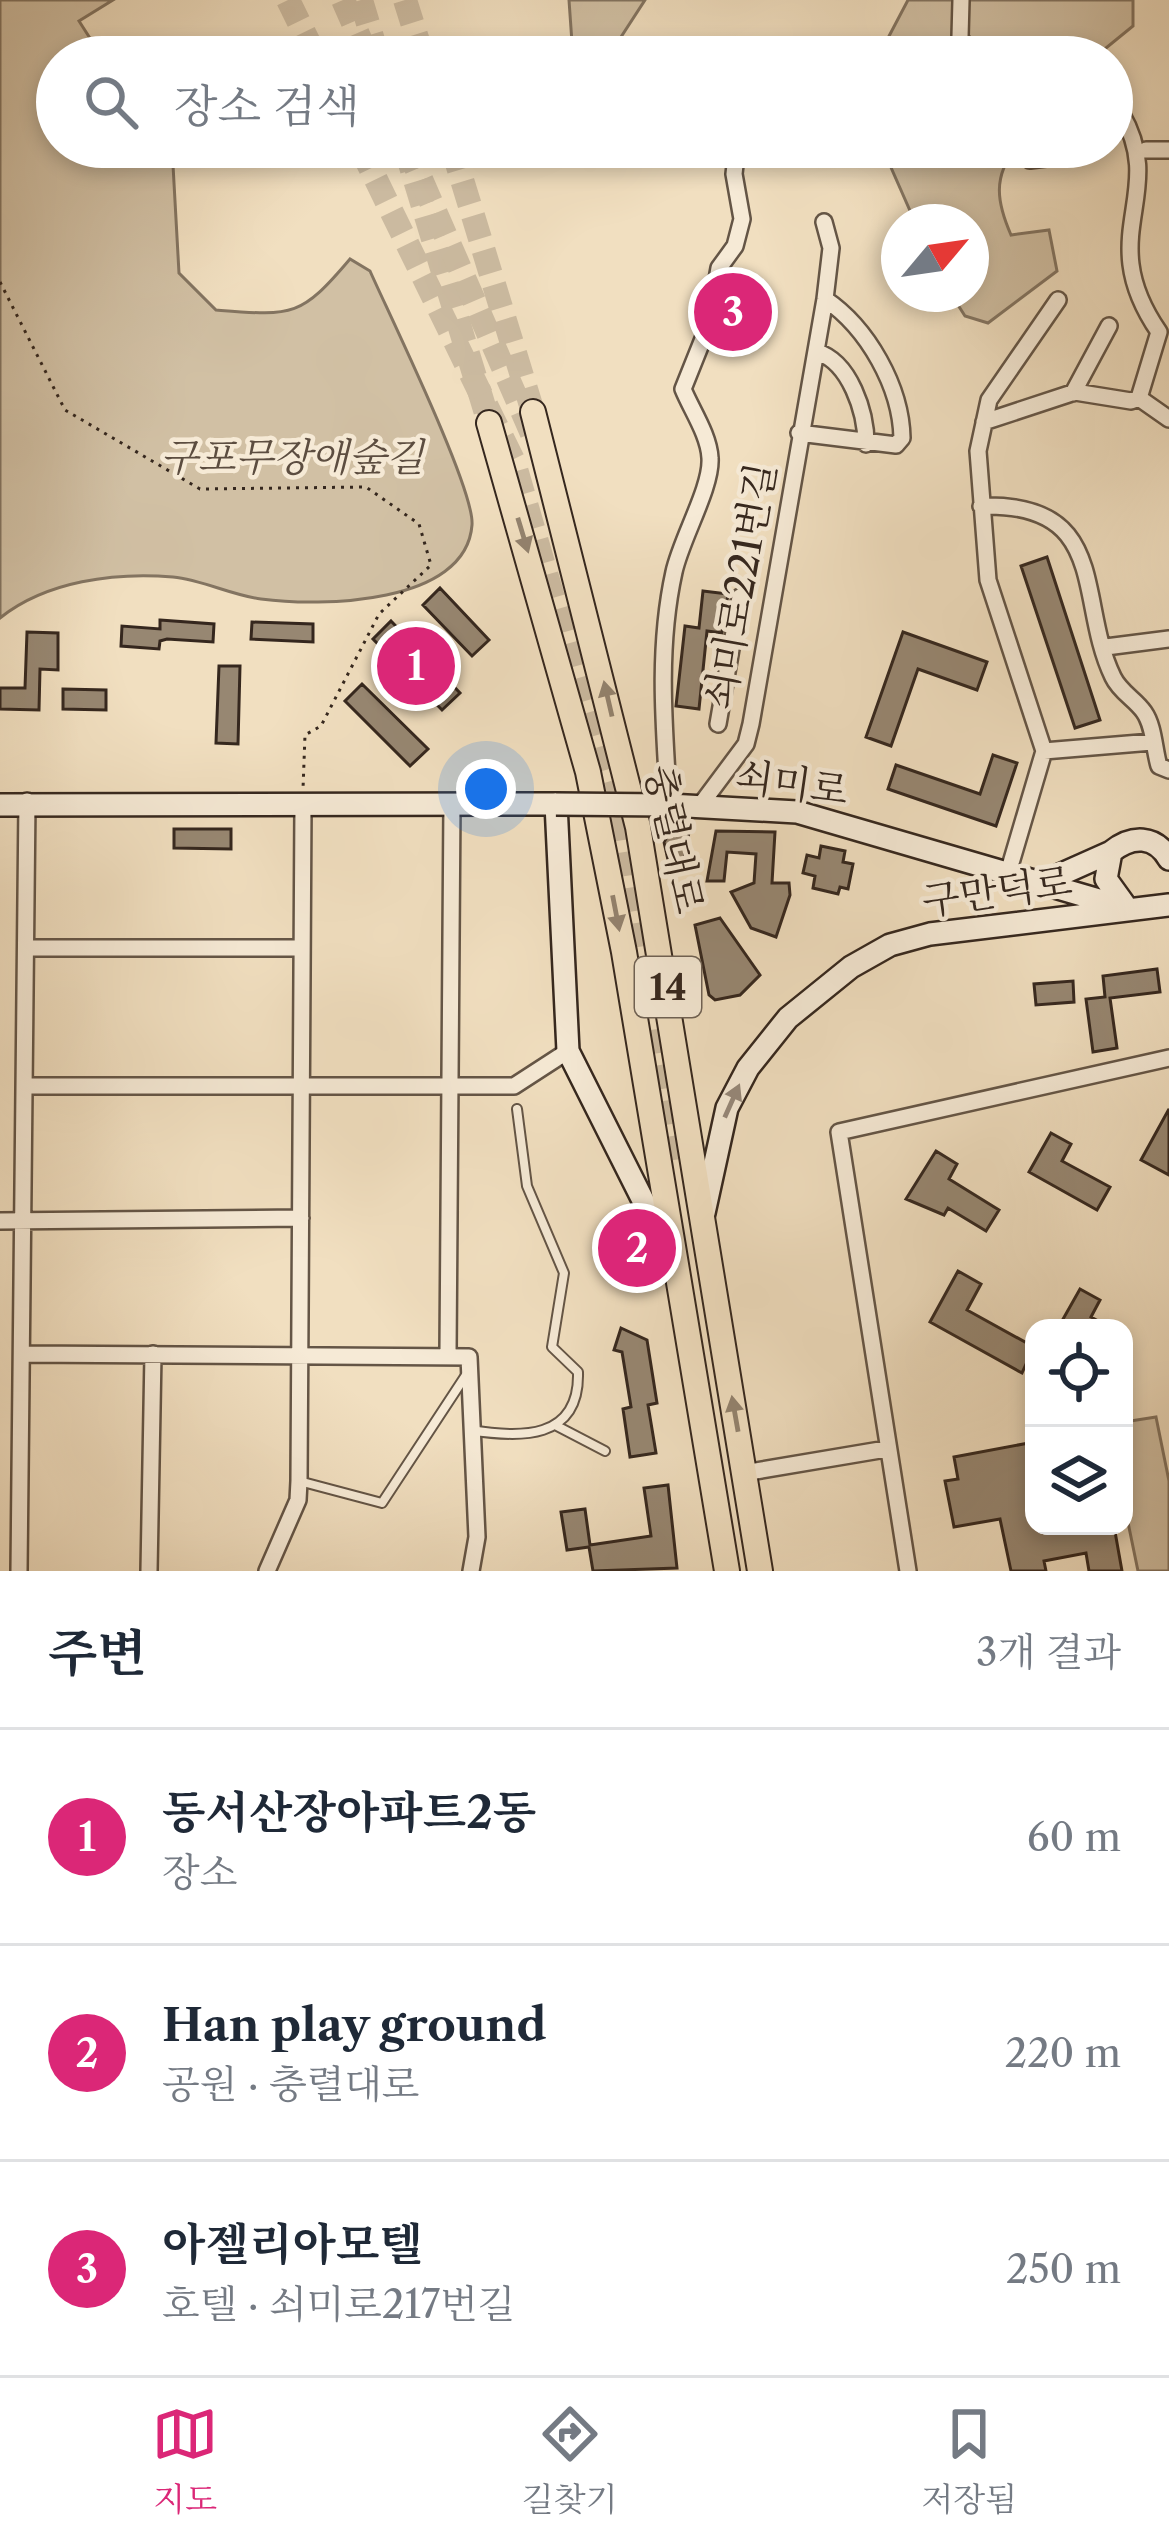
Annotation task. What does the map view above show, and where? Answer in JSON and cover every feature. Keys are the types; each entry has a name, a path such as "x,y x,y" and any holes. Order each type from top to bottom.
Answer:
{"main road":[{"name":"충렬대로","path":"533,412 638,827 760,1571"},
{"name":"충렬대로","path":"488,423 588,772 727,1571"},
{"name":"쇠미로","path":"0,805 27,801 452,802 797,812 1129,909"},
{"path":"556,804 568,1051 677,1267"},
{"path":"1014,925 1028,916 1034,903 1027,877 1112,852 1138,839 1168,853"},
{"path":"1112,852 1106,879 1129,909"},
{"name":"구만덕로","path":"704,1214 727,1108 748,1069 788,1018 851,967 890,945 930,934 1169,904"}],"street":[{"path":"960,36 961,0"},
{"path":"1133,126 1155,171 1132,260 1142,307 1159,332 1139,398"},
{"path":"1146,150 1169,150"},
{"path":"669,805 661,697 670,594 686,524 701,501 711,460 682,388 709,323 719,268 735,246 742,219 735,168"},
{"name":"쇠미로221번길","path":"699,807 746,744 817,352 831,248 824,222"},
{"path":"817,352 831,356 844,374 866,424 866,444 896,445 902,438 896,397 880,362 825,298"},
{"path":"1027,877 1044,751 988,580 978,451 989,400 1058,300"},
{"path":"1073,393 1108,326"},
{"path":"984,422 1073,393 1139,398"},
{"path":"1139,398 1169,419"},
{"name":"쇠미로221번길","path":"799,433 866,444"},
{"path":"981,506 1002,506 1053,523 1077,543 1112,675 1144,711 1159,766 1169,770"},
{"path":"718,724 740,597"},
{"path":"1106,647 1169,640"},
{"path":"731,647 760,651"},
{"path":"1044,751 1152,742"},
{"path":"19,1571 27,801"},
{"path":"448,1353 452,802"},
{"path":"267,1571 298,1500 299,1481 303,804"},
{"path":"26,948 302,948"},
{"path":"25,1086 514,1086 568,1051"},
{"path":"908,1571 839,1132 1169,1058"},
{"path":"0,1221 301,1218"},
{"path":"22,1354 448,1353 469,1357 468,1430 477,1537 471,1571"},
{"path":"149,1571 153,1354"},
{"path":"745,1473 886,1450"}],"lane":[{"path":"468,1430 520,1438 556,1425 578,1390 578,1372 552,1346 564,1274 527,1186 517,1108"},
{"path":"299,1481 382,1503 469,1371"},
{"path":"556,1425 604,1451"}],"path":[{"path":"0,282 65,410 200,489 366,487 419,524 431,565 380,614 322,726 305,735 303,804"}],"green space":[{"name":"구포무장애숲길","path":"0,0 113,0 79,21 89,36 36,36 36,168 173,168 179,273 216,310 293,309 319,293 350,259 370,271 446,441 472,525 464,551 445,571 418,586 386,595 287,601 173,577 128,576 60,587 0,618"},
{"path":"569,0 645,0 622,36 572,36"},
{"path":"908,0 1133,0 1133,26 1121,36 889,36"},
{"path":"891,168 1004,168 999,190 1011,235 1049,230 1057,271 988,323 962,312 989,312 989,204 907,204"},
{"path":"1156,1417 1169,1481 1169,1571 1138,1571 1131,1535 1133,1421"}],"building":[{"path":"1047,557 1100,720 1075,728 1021,566"},
{"path":"440,588 489,640 472,656 423,605"},
{"path":"703,591 728,594 722,633 707,631 699,709 676,706 685,626 699,628"},
{"path":"160,620 214,624 213,642 167,639 160,641 159,649 121,646 122,626 160,629"},
{"path":"391,621 460,693 442,710 373,639"},
{"path":"252,622 313,624 313,642 251,639"},
{"path":"27,632 58,633 58,670 40,669 39,710 0,709 0,688 25,688"},
{"path":"903,632 987,662 977,690 918,669 891,746 866,737"},
{"path":"219,666 240,666 238,744 216,743"},
{"path":"362,684 428,749 410,766 345,701"},
{"path":"63,689 106,690 106,710 63,709"},
{"path":"993,755 1017,763 996,826 888,789 896,765 980,794"},
{"path":"673,827 690,827 682,869 670,869 664,842"},
{"path":"174,829 231,829 231,849 174,848"},
{"path":"716,831 775,832 772,883 789,883 790,895 776,937 751,928 731,892 754,883 756,854 727,852 724,881 707,881"},
{"path":"821,846 845,851 843,862 853,864 848,889 840,887 838,894 813,888 815,876 803,873 807,855 819,858"},
{"path":"720,918 760,975 740,995 715,1000 709,995 695,925"},
{"path":"1157,969 1160,992 1110,998 1117,1048 1093,1052 1086,999 1105,997 1103,976"},
{"path":"1073,981 1074,1002 1036,1005 1034,984"},
{"path":"1169,1109 1169,1175 1141,1160"},
{"path":"1051,1133 1071,1144 1062,1161 1110,1187 1097,1210 1029,1172"},
{"path":"936,1151 957,1164 949,1179 999,1210 986,1231 948,1208 944,1215 906,1199"},
{"path":"958,1271 981,1284 967,1310 1025,1342 1022,1373 930,1322"},
{"path":"1080,1289 1100,1300 1091,1317 1095,1319 1063,1319"},
{"path":"621,1328 647,1340 657,1403 648,1405 656,1453 630,1457 623,1409 631,1407 622,1352 614,1350"},
{"path":"1025,1444 1025,1535 1116,1535 1122,1571 1089,1571 1086,1553 1044,1561 1046,1571 1011,1571 1000,1519 954,1527 945,1481 958,1479 954,1457"},
{"path":"668,1485 677,1568 593,1571 589,1547 567,1550 561,1512 585,1509 590,1545 651,1536 644,1488"}],"tunnel":[{"path":"288,0 306,36"},
{"path":"343,0 359,36"},
{"path":"361,0 372,36"},
{"path":"405,0 416,36"},
{"path":"370,168 514,462 621,834 671,1164"},
{"path":"411,168 489,423"},
{"path":"416,168 533,436"},
{"path":"458,168 533,412"}],"place":[{"name":"아젤리아모텔","path":"733,312"},
{"name":"동서산장아파트2동","path":"416,666"},
{"name":"Han play ground","path":"637,1248"}]}
